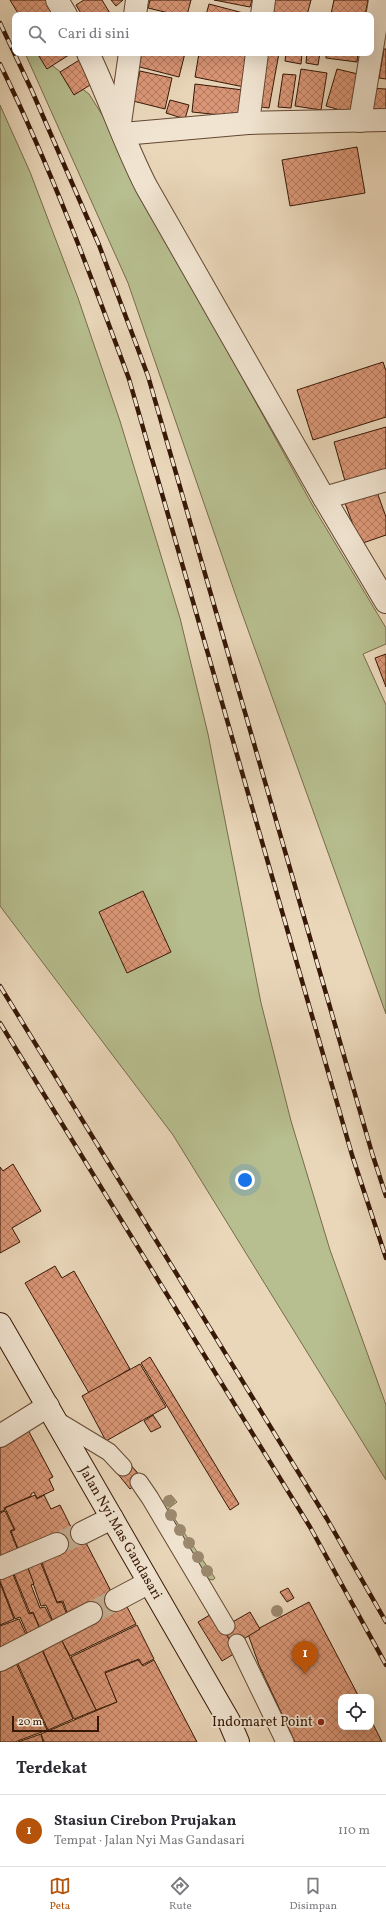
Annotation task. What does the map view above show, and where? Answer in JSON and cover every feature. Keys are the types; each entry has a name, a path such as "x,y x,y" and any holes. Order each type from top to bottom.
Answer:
{"street":[{"path":"57,0 64,12"},
{"path":"135,12 137,0"},
{"path":"262,12 264,0"},
{"path":"374,36 380,0"},
{"path":"89,56 105,88 132,158 146,186 324,498 386,602"},
{"path":"121,129 130,56"},
{"path":"248,123 257,56"},
{"path":"360,121 371,56"},
{"path":"121,129 248,123 386,120"},
{"path":"324,498 386,480"},
{"name":"Jalan Nyi Mas Gandasari","path":"0,1324 228,1721 238,1742"},
{"path":"0,1436 52,1413"},
{"path":"82,1533 112,1518"},
{"path":"0,1568 57,1544"},
{"path":"116,1600 148,1583"},
{"path":"0,1660 91,1613"}],"lane":[{"path":"52,1413 108,1452 123,1467"},
{"path":"139,1482 226,1626"},
{"path":"237,1643 285,1742"}],"green space":[{"path":"26,56 40,56 89,94 125,151 153,216 314,508 386,628 386,644 363,654 386,705 386,1014 238,602 128,283"},
{"path":"0,105 30,172 78,298 120,421 180,618 208,734 261,1003 291,1121 330,1250 386,1405 386,1480 173,1135 0,906"},
{"path":"171,1495 177,1502 168,1509 215,1578 213,1580 208,1579 162,1503 168,1496"}],"building":[{"path":"10,0 46,0 54,12 17,12"},
{"path":"84,0 102,0 109,12 80,12 76,5"},
{"path":"111,0 123,0 116,6"},
{"path":"150,0 191,0 188,12 165,12 148,8"},
{"path":"214,0 252,0 250,7"},
{"path":"274,0 311,0 308,12 271,12"},
{"path":"334,0 368,0 366,12 331,12"},
{"path":"209,4 240,12 207,12"},
{"path":"384,49 386,49 386,79 379,78"},
{"path":"39,56 67,56 47,69"},
{"path":"139,56 184,56 179,77 136,66"},
{"path":"198,56 250,56 244,87 195,77"},
{"path":"263,56 278,56 269,108 254,106"},
{"path":"286,56 302,56 301,64 285,61"},
{"path":"307,56 320,56 318,65 306,63"},
{"path":"326,56 358,56 357,62 326,58"},
{"path":"81,59 95,82 74,95 60,72"},
{"path":"301,69 327,73 321,110 295,106"},
{"path":"337,69 362,75 351,113 326,106"},
{"path":"140,71 172,78 165,109 133,101"},
{"path":"283,74 296,75 291,108 278,107"},
{"path":"195,84 243,90 240,117 192,112"},
{"path":"368,88 386,89 386,110 366,108"},
{"path":"170,100 189,105 185,119 166,113"},
{"path":"357,147 365,193 290,206 282,160"},
{"path":"383,362 386,371 386,417 313,440 297,390"},
{"path":"386,427 386,476 347,488 334,442"},
{"path":"377,492 386,517 386,535 360,544 345,503"},
{"path":"386,654 386,687 375,658"},
{"path":"143,891 171,952 127,973 99,912"},
{"path":"13,1164 41,1211 12,1228 20,1242 0,1253 0,1167 3,1171"},
{"path":"55,1266 62,1278 74,1271 130,1369 89,1393 25,1283"},
{"path":"150,1357 239,1504 230,1510 141,1363"},
{"path":"140,1364 166,1407 106,1441 82,1396"},
{"path":"153,1415 161,1427 151,1432 144,1421"},
{"path":"27,1428 53,1477 49,1479 54,1490 37,1498 34,1492 31,1496 4,1508 5,1510 0,1512 0,1444"},
{"path":"129,1463 143,1479 130,1489 117,1473"},
{"path":"35,1495 37,1499 44,1495 51,1509 60,1505 73,1531 20,1554 11,1531 15,1530 5,1508"},
{"path":"5,1511 14,1529 10,1531 20,1555 0,1563 0,1513"},
{"path":"83,1537 113,1595 93,1606 68,1615 63,1601 57,1602 39,1555"},
{"path":"38,1556 57,1603 62,1602 67,1615 55,1626 46,1605 41,1606 25,1560"},
{"path":"25,1560 34,1584 31,1585 40,1608 45,1607 55,1627 42,1633 33,1612 30,1613 11,1567"},
{"path":"10,1567 29,1614 33,1613 42,1634 30,1640 20,1617 15,1619 0,1581 0,1571"},
{"path":"0,1583 14,1619 0,1625"},
{"path":"288,1588 294,1598 287,1602 280,1592"},
{"path":"309,1602 357,1694 338,1694 338,1730 374,1730 374,1726 382,1742 295,1742 259,1665 248,1634"},
{"path":"125,1603 136,1624 70,1656 59,1635"},
{"path":"250,1612 260,1629 232,1646 222,1628"},
{"path":"213,1613 237,1652 222,1661 198,1622"},
{"path":"19,1619 29,1641 0,1654 0,1626"},
{"path":"137,1625 154,1659 142,1665 139,1659 105,1672 117,1702 96,1710 71,1657"},
{"path":"59,1635 96,1710 74,1719 42,1649"},
{"path":"42,1650 73,1719 48,1730 16,1660"},
{"path":"138,1660 143,1666 154,1660 197,1742 44,1742 41,1734 117,1702 105,1673"},
{"path":"16,1663 47,1730 15,1742 0,1742 0,1666"},
{"path":"41,1734 43,1742 18,1742"}],"tunnel":[{"path":"57,1544 82,1533"},
{"path":"91,1613 116,1600"}],"railway":[{"path":"0,23 12,48"},
{"path":"16,56 99,245 148,376 372,1153 386,1196"},
{"path":"0,64 53,181 129,379 352,1155 386,1258"},
{"path":"0,986 327,1519 386,1622"},
{"path":"0,1023 310,1527 386,1665"}],"place":[{"name":"Stasiun Cirebon Prujakan","path":"305,1674"},
{"name":"Indomaret Point","path":"321,1722"}]}
